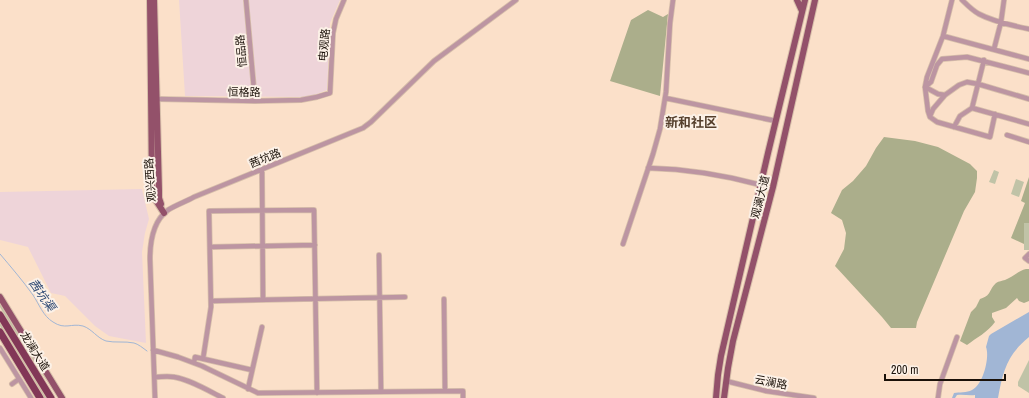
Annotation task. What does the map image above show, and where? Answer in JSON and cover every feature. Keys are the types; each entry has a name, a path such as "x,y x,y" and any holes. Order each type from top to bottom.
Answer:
{"highway":[{"name":"龙澜大道","path":"2,317 51,398"},
{"name":"龙澜大道","path":"0,332 40,398"},
{"path":"31,383 37,398"}],"main road":[{"name":"观兴西路","path":"150,0 152,186 155,198 164,213"},
{"name":"观兴西路","path":"154,0 159,195 164,213"},
{"path":"797,0 802,11"},
{"name":"观澜大道","path":"716,398 718,375 722,356 805,0"},
{"name":"观澜大道","path":"724,398 733,341 774,188 815,0"},
{"path":"0,297 62,398"}],"street":[{"name":"恒品路","path":"246,0 255,101"},
{"name":"电观路","path":"330,93 333,33 336,19 344,0"},
{"name":"茜坑路","path":"164,213 171,208 194,198 362,128 371,122 434,61 516,0"},
{"path":"623,244 660,129 665,98 673,0"},
{"path":"952,0 944,36 927,77 925,87 930,117 937,122 990,137 995,114"},
{"path":"962,0 980,15 1029,30"},
{"path":"994,49 1004,0"},
{"path":"944,36 1029,59"},
{"path":"925,87 930,82 937,65 942,59 967,57 984,60 1029,73"},
{"path":"954,127 960,116 972,108 984,60"},
{"path":"930,117 934,109 945,95 959,85 967,82 1029,98"},
{"path":"925,87 938,94 945,95"},
{"name":"恒格路","path":"156,99 255,101 301,100 330,93"},
{"path":"665,98 776,121"},
{"path":"972,108 1029,124"},
{"path":"1007,136 1029,142"},
{"path":"648,168 694,171 761,185"},
{"path":"262,169 263,300"},
{"path":"203,358 211,307 209,212 314,210 317,393"},
{"path":"155,398 150,251 154,230 164,213"},
{"path":"210,248 314,245"},
{"path":"1029,254 1025,258 1029,261"},
{"path":"379,255 381,392"},
{"path":"211,301 405,297"},
{"path":"444,299 446,391"},
{"path":"248,389 262,327"},
{"path":"938,398 940,384 957,337"},
{"path":"0,348 30,398"},
{"path":"153,350 202,366 258,393 463,391 463,398"},
{"path":"194,363 196,357 252,370"},
{"path":"155,377 179,378 223,398"},
{"path":"12,384 19,379"},
{"name":"云澜路","path":"726,381 766,391 814,398"}],"shaded area":[{"path":"179,0 340,0 330,23 327,90 310,97 185,96"},
{"path":"142,189 149,219 142,252 146,343 109,336 95,326 65,296 51,293 28,247 0,240 0,192"}],"green space":[{"path":"648,10 663,17 668,14 660,96 610,81 631,20"},
{"path":"884,137 915,141 938,147 970,164 977,171 975,192 964,211 917,322 916,328 891,328 835,266 844,249 846,233 842,220 831,213 842,190 853,181 866,166"},
{"path":"994,170 999,172 995,184 989,182"},
{"path":"1029,177 1029,223 1024,223 1024,244 1011,238 1025,203 1021,201"},
{"path":"1016,179 1024,182 1019,197 1011,194"},
{"path":"1024,223 1029,223 1029,250 1024,250"},
{"path":"1026,269 1029,269 1029,301 1024,303 1019,301 1017,298 1006,308 992,313 992,317 995,322 982,335 967,345 960,341 971,312 976,307 980,299 988,294 996,283 1008,279"},
{"path":"0,302 59,398 16,334 0,307"},
{"path":"0,322 47,398 44,398 0,326"},
{"path":"1029,360 1029,393 1018,386 1018,382"}],"water":[{"path":"1029,312 1029,337 1016,350 1007,364 998,398 975,398 975,395 957,395 955,398 952,398 954,393 970,391 979,383 985,370 987,357 986,347 989,336"}],"waterway":[{"name":"茜坑渠","path":"0,254 33,295 44,313 53,322 61,326 83,326 106,341 134,343 147,351"}],"district":[{"name":"新和社区","path":"691,122"}]}
